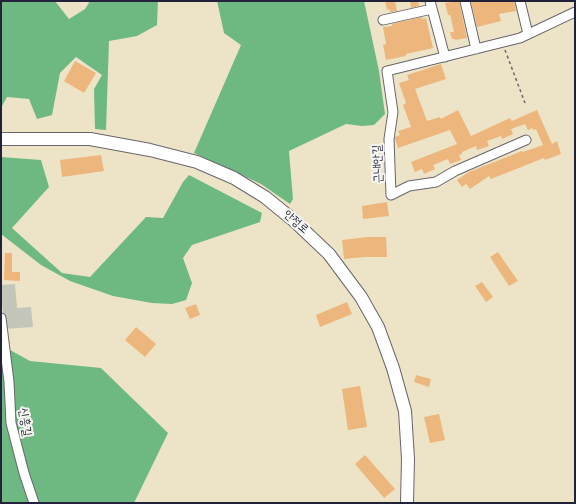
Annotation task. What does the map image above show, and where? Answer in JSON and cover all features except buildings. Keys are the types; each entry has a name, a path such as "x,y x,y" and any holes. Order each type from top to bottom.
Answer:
{"street":[{"path":"465,1 476,49"},
{"path":"520,1 528,34"},
{"path":"383,20 431,5 445,58"},
{"name":"근내안길","path":"526,140 455,171 436,182 409,186 391,195 389,139 393,112 387,71 445,58 520,38 575,12"},
{"name":"안정로","path":"1,139 90,139 150,150 197,162 234,178 265,197 292,219 329,254 361,297 378,327 393,368 405,411 408,459 407,503"},
{"name":"신흥길","path":"1,318 9,382 11,423 24,473 34,503"}],"path":[{"path":"503,42 505,54 525,103"}],"shaded area":[{"path":"15,284 17,308 31,307 33,327 4,329 1,285"}],"green space":[{"path":"1,1 55,1 69,19 85,9 90,1 158,1 157,25 137,36 109,41 106,130 95,129 94,89 102,75 76,57 60,73 52,115 37,119 29,99 7,97 1,108"},
{"path":"217,1 364,1 379,71 385,114 374,125 362,126 346,124 289,151 293,199 290,204 261,184 194,153 241,45 224,33"},
{"path":"1,157 41,160 49,187 12,228 62,273 90,277 146,217 163,218 183,182 189,175 262,213 260,222 192,245 183,258 192,283 186,300 172,304 152,303 113,296 70,281 41,265 1,234"},
{"path":"1,345 30,361 101,368 168,433 134,503 1,503"}]}
